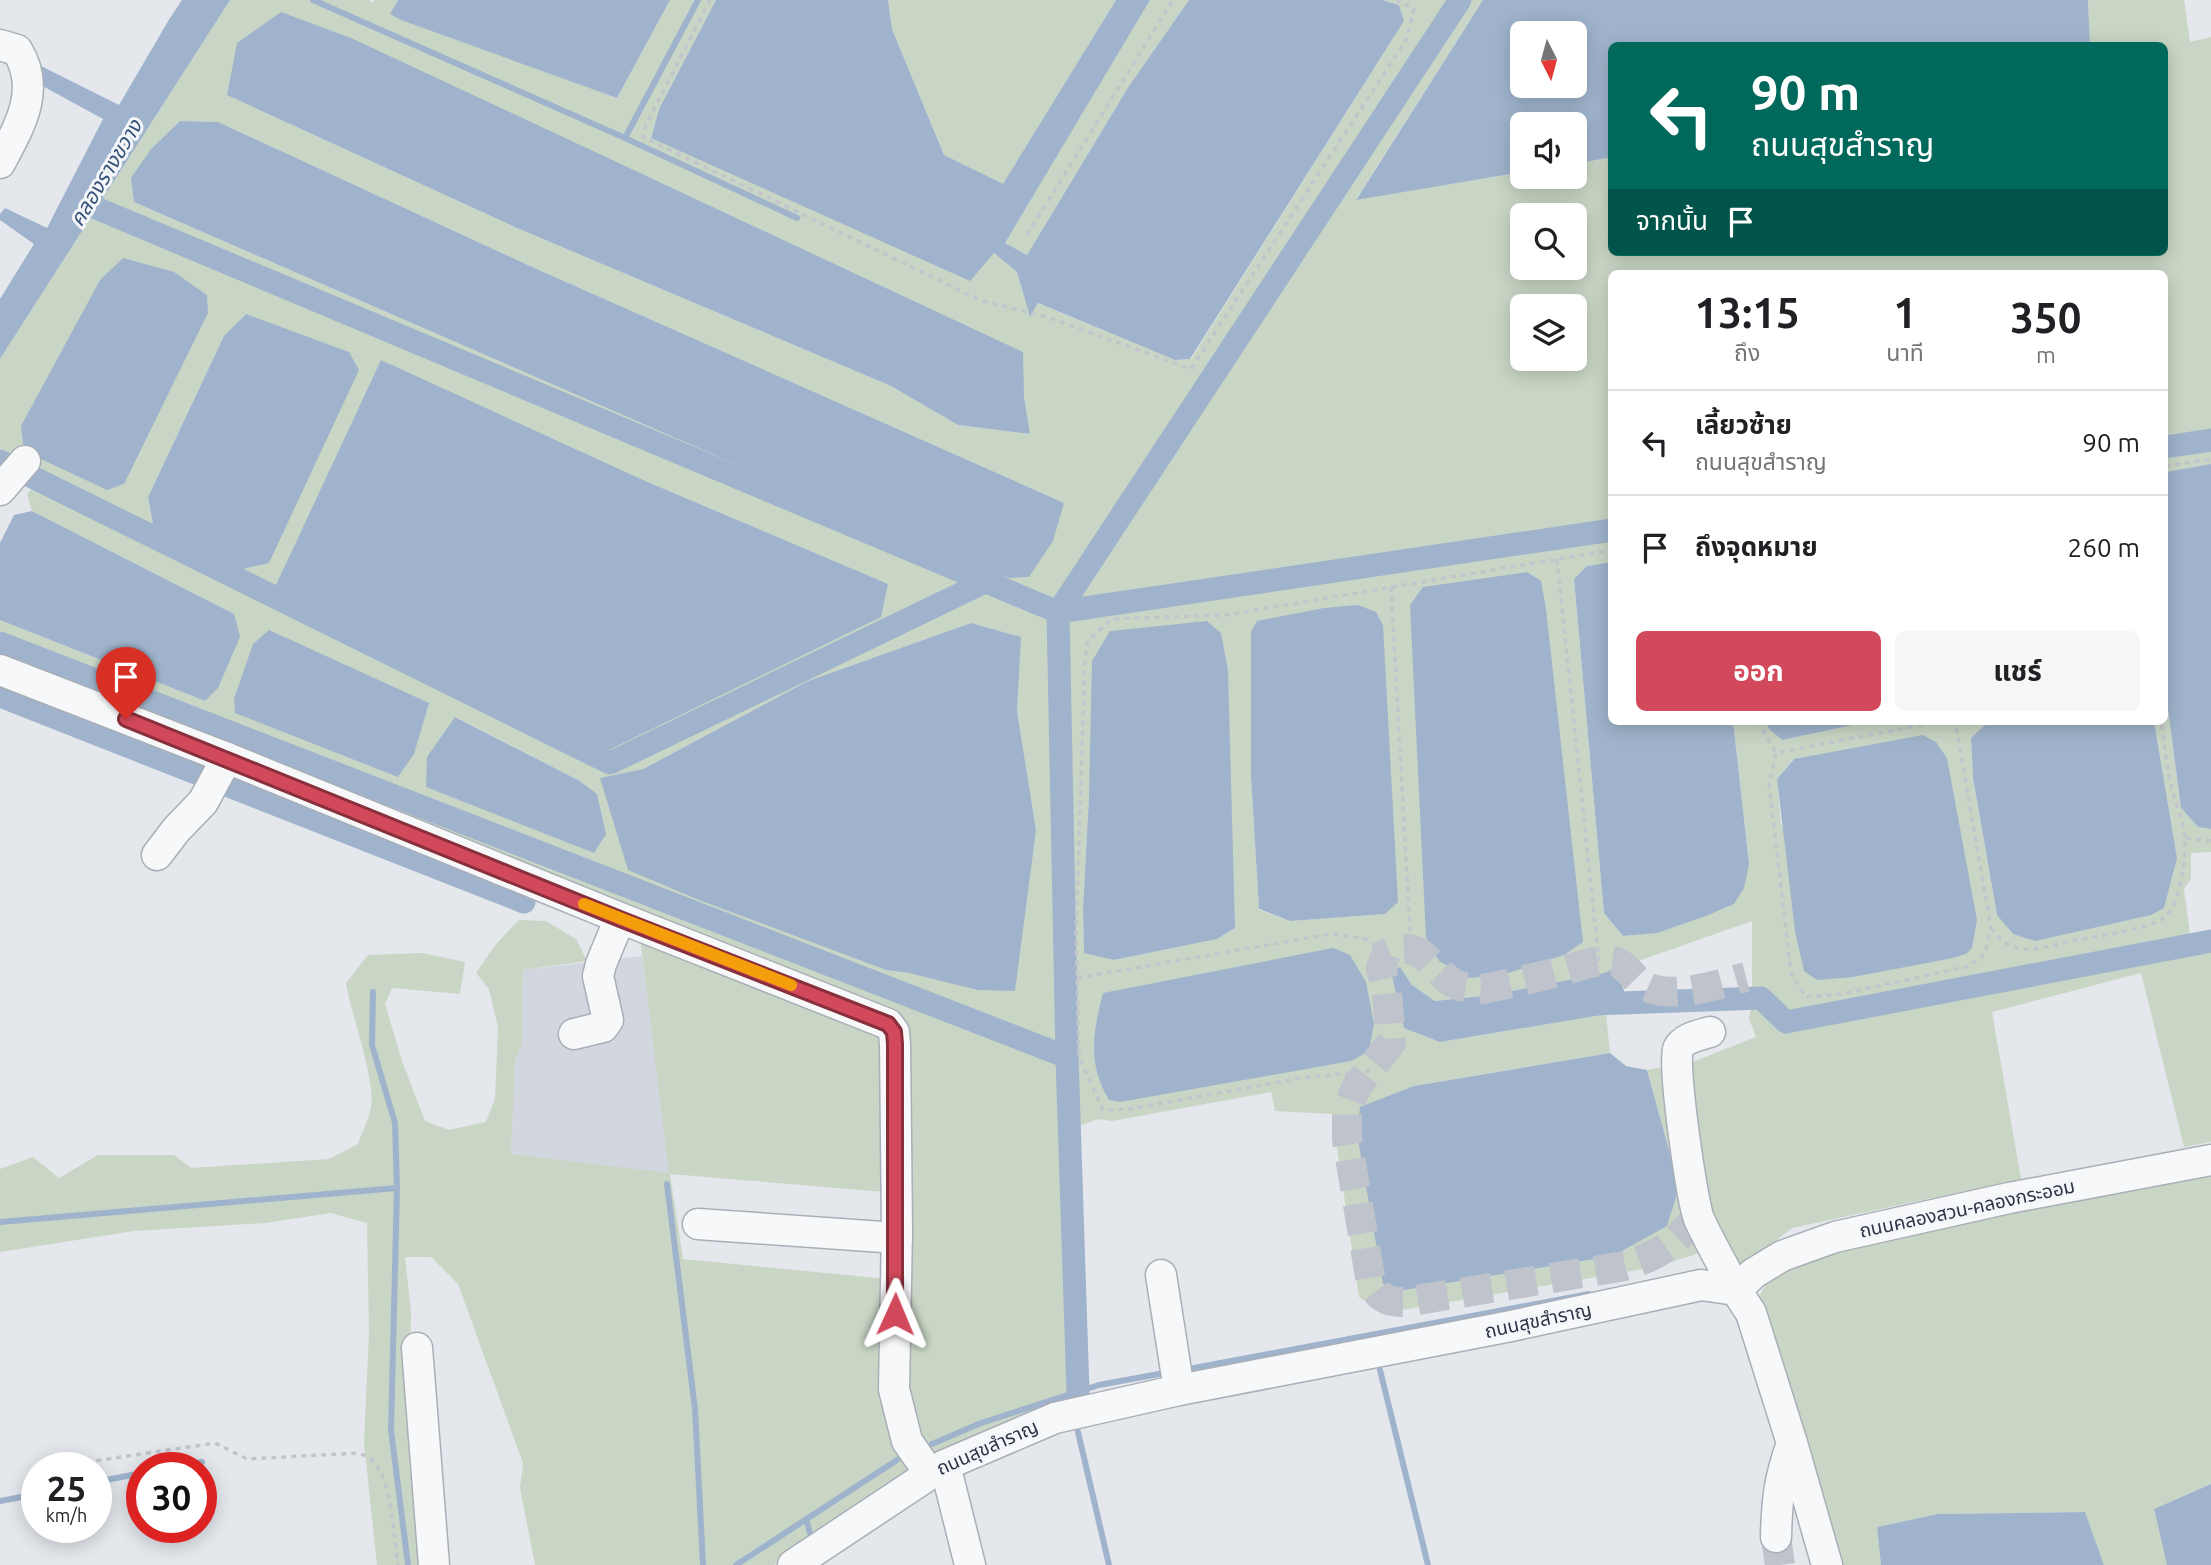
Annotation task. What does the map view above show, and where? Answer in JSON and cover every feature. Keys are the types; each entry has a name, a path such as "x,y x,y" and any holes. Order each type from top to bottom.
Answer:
{"street":[{"path":"0,45 17,50 23,60 29,86 23,120 0,163"},
{"path":"0,490 25,461"},
{"name":"ถนนสุขสำราญ","path":"0,670 227,758 620,919 888,1024 894,1032 895,1044 897,1238 894,1389 907,1441 938,1469 1055,1418 1180,1390 1511,1326 1701,1284 1736,1290"},
{"path":"157,855 203,802 227,758"},
{"path":"573,1034 603,1027 608,1020 598,976 620,919"},
{"path":"1710,1032 1683,1042 1677,1051 1679,1089 1698,1216 1736,1290 1751,1313 1827,1565"},
{"name":"ถนนคลองสวน-คลองกระออม","path":"1736,1290 1754,1273 1782,1256 1836,1237 2009,1198 2211,1160"},
{"path":"698,1224 897,1238"},
{"path":"1161,1275 1180,1390"},
{"path":"416,1348 434,1565"},
{"path":"1776,1537 1781,1476 1792,1443"},
{"path":"793,1565 938,1469 970,1565"}],"path":[{"path":"710,0 646,125 643,137 980,300 1050,318 1191,369 1406,40 1414,9 1397,0"},
{"path":"1027,235 1173,0"},
{"path":"2168,466 2211,459"},
{"path":"1370,1070 1301,1078 1130,1109 1103,1110 1079,1057 1076,934 1088,640 1112,619 1227,615 1608,551"},
{"path":"1557,559 1599,963"},
{"path":"1391,587 1411,949"},
{"path":"1760,725 1776,752 1769,784 1791,974 1806,997 1842,995 1970,966 1985,953 1991,928 1956,725"},
{"path":"1776,752 1921,725"},
{"path":"1991,928 2001,942 2018,950 2148,925 2166,916 2177,895 2186,838 2171,788 2162,725"},
{"path":"2186,838 2211,841"},
{"path":"1077,978 1331,934 1366,939 1386,954"},
{"path":"112,1458 215,1443 247,1459 359,1453 369,1457 379,1467 390,1504 398,1565"}],"shaded area":[{"path":"642,956 670,1174 511,1154 515,1061 522,1043 523,970"}],"green space":[{"path":"230,0 369,0 373,3 375,0 398,0 391,14 617,98 670,0 716,0 659,109 651,138 994,253 1017,272 1030,316 1037,303 1175,360 1191,359 1404,21 1399,5 1382,0 1483,0 1356,199 1510,174 1510,189 1587,189 1587,162 1608,158 1608,256 2168,256 2168,42 2090,42 2088,0 2184,0 2190,42 2211,37 2211,464 2168,471 2168,270 1608,270 1608,563 1587,566 1574,579 1604,913 1623,936 1680,925 1734,904 1749,864 1733,725 1768,725 1782,740 1853,725 1985,725 1971,738 1973,778 1997,916 2177,858 2155,725 2168,725 2168,709 2181,808 2198,827 2211,829 2211,852 2191,853 2191,879 2184,889 2190,935 1991,977 1785,1013 1789,1028 2211,950 2211,1142 2184,1147 2141,973 1992,1012 2021,1179 1792,1228 1764,1250 1716,1276 1705,1251 1656,1267 1384,1313 1359,1297 1332,1114 1275,1111 1271,1092 1112,1121 1098,1119 1080,1126 1084,1402 946,1452 928,1454 914,1435 902,1386 902,1026 881,1005 669,928 0,655 0,620 205,701 234,614 32,511 27,494 46,472 31,469 0,448 0,359","holes":["227,95 1024,397 1029,434 958,425 891,386 517,228","180,121 218,122 530,266 1064,504 1007,578 949,557 134,202 151,149","246,314 153,524 148,497 224,336","643,480 887,584 881,616","1410,605 1502,975 1413,643","971,623 1020,637 1017,711 1036,830 909,973 886,970 600,778 643,769 808,681","1251,632 1385,914 1290,921 1259,910 1251,777","456,717 580,781 597,794 594,853 586,849","1793,759 1966,954 1853,977 1781,823 1777,779","1089,796 1235,928 1217,939 1114,960 1084,952 1083,908","1752,921 1752,1002 1749,1019 1756,1037 1695,1061 1647,1070 1679,1187 1666,1226 1613,1256 1405,1290 1414,1086 1610,1053 1606,1014 1440,1042 1400,967 1412,985 1435,1001 1491,995 1604,973"]},
{"path":"888,0 1116,0 1003,185 944,155 892,29"},
{"path":"1147,0 1189,0 1129,86 1027,255 1005,243"},
{"path":"519,920 546,921 576,939 587,961 523,970 522,1043 515,1061 511,1154 669,1173 640,938 878,1036 886,1058 885,1192 670,1174 683,1259 887,1279 912,1468 879,1498 774,1565 535,1565 520,1488 523,1463 458,1284 431,1257 405,1257 411,1313 409,1462 426,1565 377,1565 364,1443 369,1332 367,1223 331,1213 265,1223 134,1231 0,1252 0,1169 33,1157 59,1178 98,1155 174,1155 191,1168 329,1159 358,1144 370,1112 372,1095 367,1064 346,983 368,955 422,953 465,962 460,994 392,988 385,1004 403,1064 425,1121 449,1130 486,1122 495,1099 498,1027 489,989 476,973 496,944"},
{"path":"2211,1174 2211,1484 2154,1509 2167,1565 2104,1565 2084,1512 1938,1514 1877,1527 1881,1565 1838,1565 1757,1300 1768,1280 1804,1261 2057,1199"}],"water":[{"name":"คลองรางขวาง","path":"182,0 230,0 0,359 0,299 34,244 0,220 0,214 5,208 47,228 103,119 39,84 41,66 119,105"},
{"path":"398,0 670,0 617,98 401,20 390,14"},
{"path":"716,0 888,0 892,29 944,155 1003,184 1116,0 1150,0 1005,243 1027,255 1129,86 1189,0 1382,0 1399,5 1404,21 1190,359 1175,360 1038,303 1030,317 1017,272 994,253 970,281 651,138 659,109"},
{"path":"1483,0 2088,0 2090,42 1608,42 1608,158 1587,162 1587,112 1510,112 1510,174 1356,200"},
{"path":"281,12 351,38 1023,352 1024,397 1030,434 958,425 891,386 517,228 227,95 237,43"},
{"path":"180,121 218,122 530,266 1064,503 1053,541 1029,577 1008,578 949,557 134,202 131,178 151,149"},
{"path":"123,258 174,272 207,295 208,313 124,484 107,490 41,459 23,444 21,426 100,280"},
{"path":"246,314 349,352 359,370 269,563 243,569 153,524 148,497 224,336"},
{"path":"381,360 643,480 888,584 881,617 609,750 276,585"},
{"path":"2211,464 2211,829 2198,827 2181,808 2168,709 2168,471"},
{"path":"32,511 234,614 240,637 218,688 205,701 0,620 0,543 14,515"},
{"path":"1608,563 1608,725 1733,725 1749,864 1744,888 1734,904 1657,933 1623,936 1604,913 1574,579 1587,566"},
{"path":"1527,572 1541,581 1546,609 1583,942 1564,955 1502,975 1469,978 1439,961 1426,938 1410,605 1423,587"},
{"path":"1358,605 1376,612 1383,625 1398,902 1385,914 1290,921 1259,909 1251,777 1251,632 1257,621 1324,608"},
{"path":"1207,621 1221,633 1228,670 1235,928 1217,939 1114,960 1084,953 1083,908 1092,661 1110,631"},
{"path":"971,623 1021,637 1017,711 1036,830 1015,991 978,990 886,970 699,900 628,870 600,778 643,769 808,681"},
{"path":"269,630 429,703 414,754 398,777 235,713 234,699 253,644"},
{"path":"455,717 580,781 597,794 606,834 594,853 426,787 427,757"},
{"path":"1768,725 1853,725 1782,740"},
{"path":"1985,725 2155,725 2177,858 2164,908 2151,915 2035,941 2013,934 1997,915 1973,778 1971,738"},
{"path":"1923,735 1936,742 1947,758 1977,920 1972,948 1966,954 1953,958 1853,977 1817,980 1804,971 1795,931 1777,779 1794,759"},
{"path":"1333,948 1350,955 1366,982 1374,1024 1369,1051 1351,1061 1120,1102 1109,1100 1097,1073 1094,1047 1103,993"},
{"path":"1400,967 1412,985 1435,1001 1491,995 1604,973 1617,968 1625,994 1619,1012 1440,1042 1404,1028 1391,972"},
{"path":"1610,1053 1626,1066 1647,1070 1679,1187 1667,1226 1613,1256 1405,1290 1383,1284 1357,1134 1360,1107 1414,1086"},
{"path":"2211,1484 2211,1565 2167,1565 2154,1509"},
{"path":"2085,1512 2104,1565 1881,1565 1877,1527 1938,1514"}],"waterway":[{"path":"313,0 625,138 797,218"},
{"path":"625,138 698,0"},
{"path":"1078,1392 1067,1057 1058,612 1460,0"},
{"name":"คลองรางขวาง","path":"89,205 1058,612 1608,531"},
{"path":"2168,447 2211,440"},
{"path":"0,461 610,763 985,582"},
{"path":"0,643 1067,1057"},
{"path":"0,696 524,902"},
{"path":"1593,1004 1761,998 1786,1022 2211,941"},
{"path":"0,1222 397,1188 395,1123 372,1045 373,992"},
{"path":"667,1184 695,1409 703,1565"},
{"path":"397,1188 391,1430 408,1565"},
{"path":"1194,1368 1589,1294"},
{"path":"1380,1370 1428,1565"},
{"path":"932,1444 981,1423 1099,1385 1159,1374"},
{"path":"1078,1432 1109,1565"},
{"path":"736,1565 897,1460"},
{"path":"112,1479 126,1476"},
{"path":"0,1501 21,1497"},
{"path":"806,1519 810,1533"}],"tunnel":[{"path":"1698,1216 1666,1247 1625,1266 1405,1302 1389,1300 1381,1296 1371,1283 1347,1139 1347,1110 1357,1086 1391,1043 1387,992 1381,968 1386,954 1407,949 1415,951 1454,983 1478,989 1607,961 1621,965 1642,984 1665,991 1693,990 1746,977"},
{"path":"1776,1537 1780,1565"}],"slow traffic":[{"path":"584,904 791,985"}],"route":[{"path":"126,719 620,919 888,1024 894,1032 895,1044 895,1314"}]}
